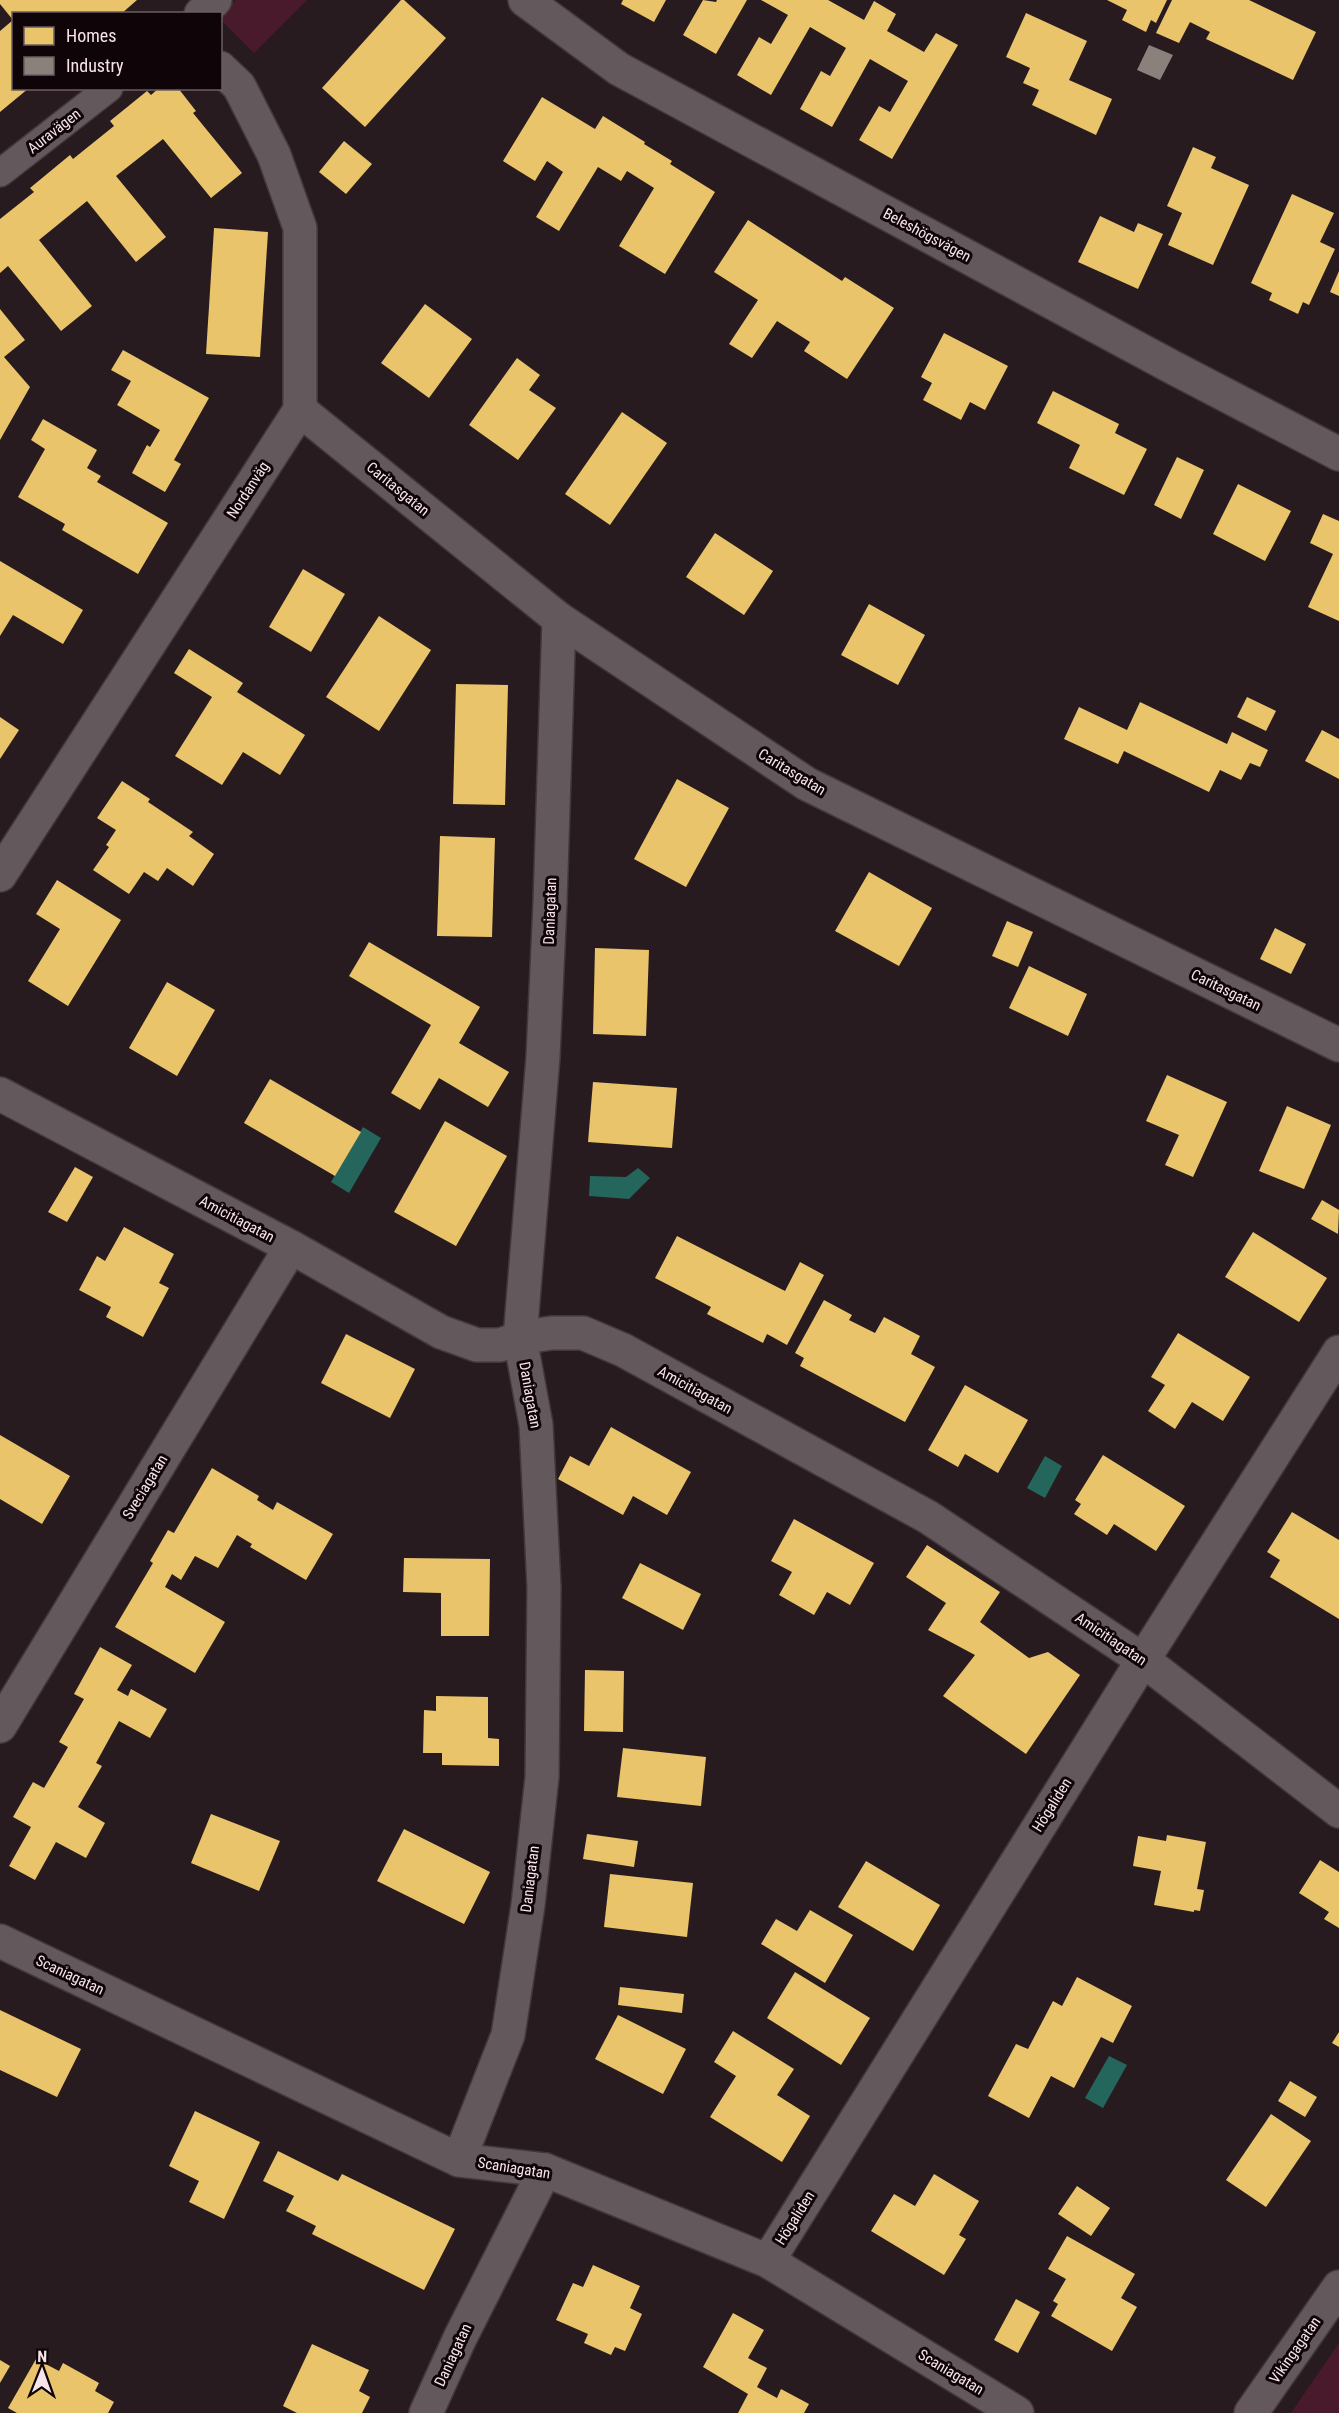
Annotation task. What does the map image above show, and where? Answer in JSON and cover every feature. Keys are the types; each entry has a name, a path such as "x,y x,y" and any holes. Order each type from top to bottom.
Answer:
{"street":[{"path":"203,12 215,0"},
{"name":"Beleshögsvägen","path":"525,0 619,69 1172,367 1339,454"},
{"path":"222,70 239,86 274,155 300,228 300,410"},
{"name":"Auravägen","path":"0,173 106,90"},
{"name":"Caritasgatan","path":"300,410 559,619 807,784 1339,1045"},
{"name":"Nordanväg","path":"0,875 300,410"},
{"name":"Daniagatan","path":"459,2160 508,2035 528,1905 542,1777 544,1587 536,1425 520,1338 543,1056 559,619"},
{"name":"Amicitiagatan","path":"0,1094 291,1247 441,1332 477,1346 500,1345 520,1338 551,1333 583,1334 622,1350 928,1516 1143,1660 1339,1811"},
{"name":"Sveciagatan","path":"0,1726 291,1247"},
{"name":"Högaliden","path":"768,2261 1143,1660 1339,1352"},
{"name":"Scaniagatan","path":"0,1941 459,2160 545,2170 768,2261 1017,2413"},
{"name":"Daniagatan","path":"426,2413 460,2338 545,2170"},
{"name":"Vikingagatan","path":"1251,2413 1339,2287"}],"shaded area":[{"path":"236,0 307,0 254,53 222,21 222,14"},
{"path":"363,1127 381,1138 349,1193 331,1182"},
{"path":"638,1168 650,1178 629,1199 589,1196 590,1176 626,1177"},
{"path":"1045,1456 1062,1466 1045,1498 1027,1488"},
{"path":"1109,2056 1127,2065 1103,2108 1085,2098"},
{"path":"1339,2343 1339,2413 1291,2413"}],"building: Homes":[{"path":"0,0 137,0 123,12 12,12 12,19 0,4"},
{"path":"401,0 404,0 446,38 365,127 322,88"},
{"path":"623,0 666,0 654,22 621,4"},
{"path":"703,0 716,2 717,0 747,0 716,54 683,35"},
{"path":"761,0 828,0 864,20 874,1 896,14 887,31 924,52 936,33 958,45 892,159 859,140 879,106 890,112 908,81 870,59 832,127 800,109 821,71 830,76 846,48 810,27 771,95 737,75 759,37 771,44 788,15"},
{"path":"1107,0 1167,0 1156,23 1151,20 1146,32 1122,20 1127,10"},
{"path":"1172,0 1249,0 1316,32 1293,80 1206,39 1210,32 1190,22 1179,43 1156,33"},
{"path":"1026,13 1087,41 1069,80 1112,99 1096,135 1032,105 1039,90 1023,83 1030,68 1006,57"},
{"path":"12,21 12,90 27,90 0,112 0,31"},
{"path":"157,90 180,90 196,111 193,113 242,173 211,198 163,139 116,176 166,237 136,262 87,201 39,240 92,306 61,331 8,266 0,273 0,219 34,192 30,188 70,155 73,159 114,126 110,121 147,91 151,95"},
{"path":"542,97 595,129 603,116 672,161 670,164 715,192 665,274 619,246 654,188 627,171 621,181 598,167 559,231 536,217 563,172 547,161 535,181 503,161"},
{"path":"344,141 372,164 346,194 319,172"},
{"path":"1193,147 1216,157 1211,168 1249,185 1213,265 1168,245 1182,213 1167,206"},
{"path":"1292,194 1334,213 1320,242 1335,249 1309,305 1303,302 1298,314 1269,300 1272,293 1251,283"},
{"path":"1100,216 1134,232 1138,223 1163,234 1138,289 1078,262"},
{"path":"748,220 842,281 845,277 894,308 847,379 804,351 810,342 777,321 752,358 729,344 758,300 714,272"},
{"path":"214,228 268,232 260,357 206,354"},
{"path":"1339,271 1339,296 1330,292"},
{"path":"425,304 472,339 429,398 381,363"},
{"path":"0,309 25,340 4,357 30,387 0,440"},
{"path":"944,333 1008,366 985,410 970,402 961,420 923,400 932,383 921,377"},
{"path":"123,350 209,398 174,460 181,464 165,492 132,473 147,445 150,447 160,430 117,405 131,381 111,370"},
{"path":"517,358 540,375 529,390 556,408 518,460 469,425"},
{"path":"1053,391 1119,424 1115,433 1147,449 1124,495 1069,468 1080,445 1037,423"},
{"path":"622,412 667,443 610,525 565,494"},
{"path":"43,419 97,450 87,468 101,476 97,482 168,523 138,574 62,530 65,524 18,497 45,449 31,440"},
{"path":"1177,457 1204,470 1181,519 1154,505"},
{"path":"1238,484 1291,511 1265,561 1213,534"},
{"path":"1323,514 1339,521 1339,621 1308,607 1333,554 1310,543"},
{"path":"715,533 773,571 744,615 686,577"},
{"path":"0,561 83,610 63,644 13,615 0,636"},
{"path":"303,569 345,594 311,652 269,627"},
{"path":"869,604 925,635 898,685 841,655"},
{"path":"379,616 431,650 379,731 326,697"},
{"path":"189,649 243,683 237,692 305,735 280,775 243,752 222,785 175,756 212,697 174,673"},
{"path":"456,684 508,685 505,805 453,804"},
{"path":"1247,697 1276,711 1266,731 1237,717"},
{"path":"1140,702 1227,744 1232,732 1268,750 1260,767 1250,763 1241,780 1220,770 1209,792 1124,751 1118,764 1064,739 1079,707 1127,730"},
{"path":"0,717 19,730 0,759"},
{"path":"1322,730 1339,739 1339,779 1305,761"},
{"path":"677,779 729,808 686,887 634,859"},
{"path":"122,781 150,799 148,802 193,832 189,836 214,854 193,886 167,868 158,881 144,872 129,894 93,870 109,847 106,845 116,830 97,818"},
{"path":"440,836 495,838 492,937 437,936"},
{"path":"869,872 932,908 899,966 835,931"},
{"path":"57,880 121,920 68,1006 28,981 60,929 36,914"},
{"path":"1007,921 1033,932 1018,967 992,956"},
{"path":"1275,928 1306,944 1291,974 1260,959"},
{"path":"369,942 480,1007 459,1043 509,1072 488,1107 439,1078 420,1110 391,1093 431,1025 349,976"},
{"path":"595,948 649,950 646,1036 593,1034"},
{"path":"1029,966 1087,994 1068,1036 1009,1008"},
{"path":"167,982 215,1010 177,1076 129,1048"},
{"path":"1167,1075 1227,1102 1193,1177 1165,1165 1179,1135 1146,1121"},
{"path":"270,1079 361,1132 335,1176 244,1123"},
{"path":"593,1082 677,1088 672,1148 588,1142"},
{"path":"1287,1106 1331,1125 1304,1189 1259,1171"},
{"path":"445,1121 507,1156 456,1246 394,1212"},
{"path":"75,1167 93,1177 67,1222 48,1212"},
{"path":"1322,1200 1339,1210 1338,1234 1311,1219"},
{"path":"124,1227 174,1254 159,1283 169,1288 143,1337 106,1317 111,1307 79,1290 97,1256 105,1261"},
{"path":"1253,1232 1327,1278 1299,1322 1225,1277"},
{"path":"677,1236 785,1291 800,1262 824,1275 787,1345 767,1334 763,1343 707,1314 711,1307 655,1278"},
{"path":"824,1300 852,1315 849,1320 875,1333 884,1317 920,1336 911,1354 935,1367 905,1422 800,1366 804,1358 795,1353"},
{"path":"1178,1333 1250,1377 1223,1421 1192,1402 1175,1429 1148,1411 1165,1385 1151,1377"},
{"path":"346,1334 415,1369 390,1418 321,1383"},
{"path":"965,1385 1028,1420 998,1473 965,1454 958,1467 928,1450"},
{"path":"611,1427 691,1472 667,1515 633,1496 623,1515 558,1479 570,1456 589,1466"},
{"path":"0,1435 70,1476 42,1524 0,1499"},
{"path":"1103,1455 1185,1506 1156,1551 1114,1524 1107,1535 1074,1514 1081,1504 1075,1500"},
{"path":"212,1468 259,1496 257,1500 273,1510 277,1502 333,1534 306,1580 250,1547 252,1544 237,1535 218,1568 195,1556 181,1580 172,1574 165,1587 225,1622 195,1673 115,1627 153,1563 150,1561 168,1530 174,1533"},
{"path":"1292,1512 1339,1540 1339,1619 1270,1577 1280,1560 1267,1552"},
{"path":"794,1519 874,1563 850,1605 827,1592 814,1615 779,1595 792,1572 771,1561"},
{"path":"927,1545 1000,1592 980,1622 1029,1658 1048,1652 1080,1675 1026,1754 943,1696 975,1655 928,1630 946,1603 906,1577"},
{"path":"404,1558 490,1559 489,1636 441,1636 441,1593 403,1592"},
{"path":"640,1563 701,1594 683,1630 622,1598"},
{"path":"100,1647 132,1665 117,1690 128,1696 131,1689 167,1709 150,1738 119,1721 96,1763 102,1766 78,1807 105,1823 86,1858 56,1842 35,1880 9,1866 31,1827 13,1817 33,1782 44,1788 68,1747 59,1742 84,1699 74,1694"},
{"path":"585,1670 624,1671 623,1732 584,1731"},
{"path":"436,1696 488,1697 488,1738 499,1739 499,1766 442,1765 442,1753 423,1753 424,1710 436,1711"},
{"path":"623,1748 706,1757 701,1806 617,1797"},
{"path":"211,1814 280,1841 259,1891 191,1863"},
{"path":"404,1829 490,1872 464,1924 377,1881"},
{"path":"587,1834 638,1841 634,1867 583,1859"},
{"path":"1167,1835 1206,1842 1197,1889 1204,1890 1200,1911 1154,1905 1161,1871 1133,1866 1138,1836 1166,1841"},
{"path":"1320,1860 1339,1872 1339,1928 1324,1919 1329,1912 1299,1893"},
{"path":"866,1861 940,1905 913,1951 838,1907"},
{"path":"610,1874 693,1883 687,1937 604,1927"},
{"path":"810,1910 853,1935 825,1983 761,1944 776,1919 797,1931"},
{"path":"795,1972 870,2018 841,2065 767,2018"},
{"path":"1077,1977 1132,2006 1113,2043 1101,2037 1074,2088 1051,2076 1029,2118 988,2096 1016,2044 1028,2049 1053,2001 1062,2006"},
{"path":"620,1987 684,1994 682,2013 618,2005"},
{"path":"0,2010 81,2049 57,2097 0,2070"},
{"path":"618,2015 686,2049 663,2094 595,2059"},
{"path":"733,2031 794,2069 777,2095 810,2116 782,2162 710,2117 736,2076 714,2062"},
{"path":"1339,2032 1339,2047 1332,2043"},
{"path":"1290,2081 1317,2097 1305,2117 1278,2101"},
{"path":"195,2111 260,2142 224,2219 189,2202 199,2181 169,2166"},
{"path":"1271,2114 1311,2141 1266,2207 1226,2180"},
{"path":"278,2151 338,2181 342,2174 455,2229 424,2290 312,2234 316,2226 286,2211 294,2196 263,2181"},
{"path":"934,2174 979,2201 959,2235 966,2239 944,2275 871,2231 894,2194 915,2206"},
{"path":"1077,2186 1110,2208 1091,2236 1058,2214"},
{"path":"1067,2236 1135,2274 1121,2298 1137,2307 1112,2351 1051,2316 1058,2304 1053,2301 1066,2279 1048,2269"},
{"path":"593,2265 640,2286 630,2308 642,2314 625,2351 615,2347 611,2355 584,2343 588,2334 556,2320 573,2283 583,2287"},
{"path":"1016,2299 1040,2312 1018,2353 994,2340"},
{"path":"733,2313 764,2330 748,2358 767,2368 757,2387 777,2398 781,2389 809,2404 804,2413 738,2413 748,2394 703,2367"},
{"path":"312,2344 369,2370 359,2391 370,2397 362,2413 297,2413 283,2406"},
{"path":"36,2359 59,2371 63,2363 99,2383 95,2391 114,2402 108,2413 17,2413 8,2408"},
{"path":"0,2360 10,2366 0,2383"}],"building: Industry":[{"path":"1149,45 1173,55 1160,80 1137,70"}]}
